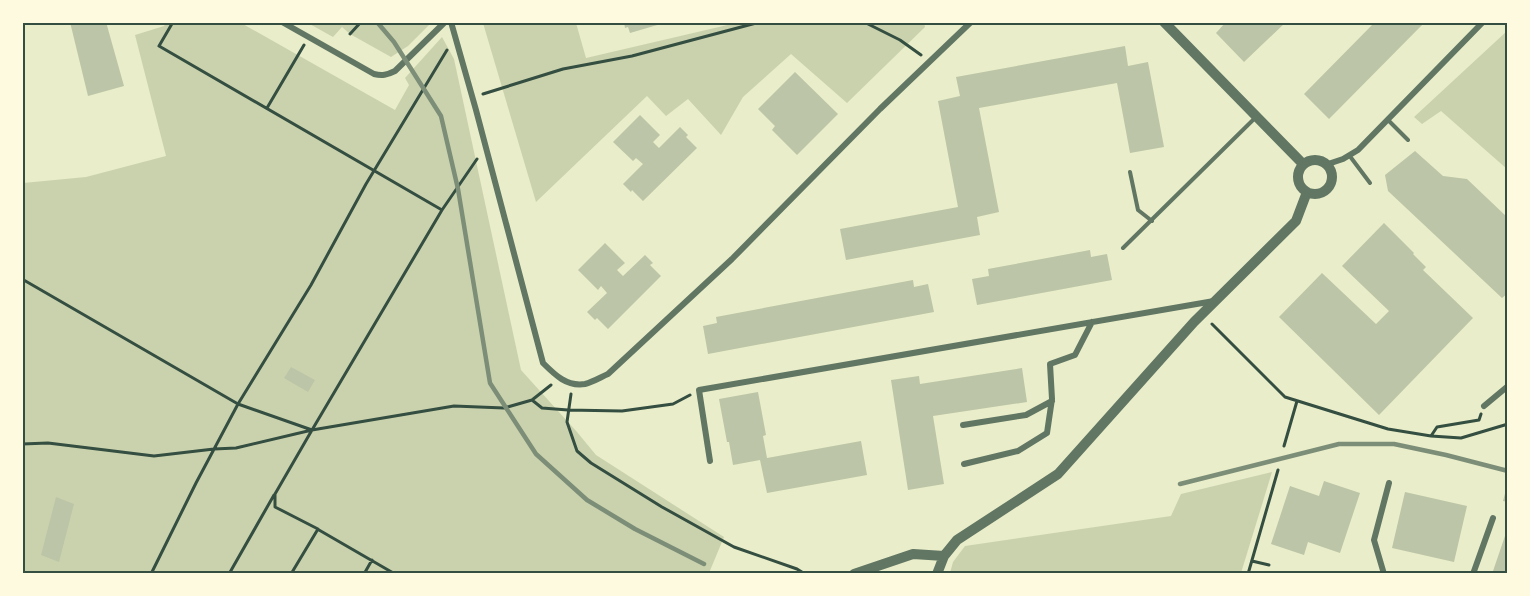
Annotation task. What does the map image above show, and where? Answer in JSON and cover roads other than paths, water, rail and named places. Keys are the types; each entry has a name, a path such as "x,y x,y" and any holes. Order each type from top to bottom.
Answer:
{"street":[{"path":"282,22 374,74 382,76 395,71 445,22"},
{"path":"452,22 543,363 559,379 585,384 608,374 732,259 971,22"},
{"path":"1164,22 1303,164"},
{"path":"1328,164 1358,150 1483,22"},
{"path":"1318,160 1328,164 1333,175 1329,187 1319,193 1307,192 1298,179 1303,164 1318,160"},
{"path":"937,573 944,556 957,540 1058,474 1215,300 1296,221 1307,192"},
{"path":"710,461 699,390 1215,300"},
{"path":"964,464 1018,451 1047,433 1052,401 1050,364 1075,355 1092,322"},
{"path":"1484,406 1508,386"},
{"path":"963,425 1026,415 1052,401"},
{"path":"1384,573 1374,540 1389,483"},
{"path":"1473,573 1493,519"},
{"path":"854,573 913,554 944,556"}],"lane":[{"path":"1123,248 1256,117"},
{"path":"1388,120 1408,140"},
{"path":"1349,155 1370,183"},
{"path":"1130,172 1138,210 1152,221"}],"railway":[{"path":"377,22 394,42 441,116 458,189 490,383 536,454 587,500 635,529 704,564"},
{"path":"1180,484 1339,444 1394,444 1508,471"}]}
